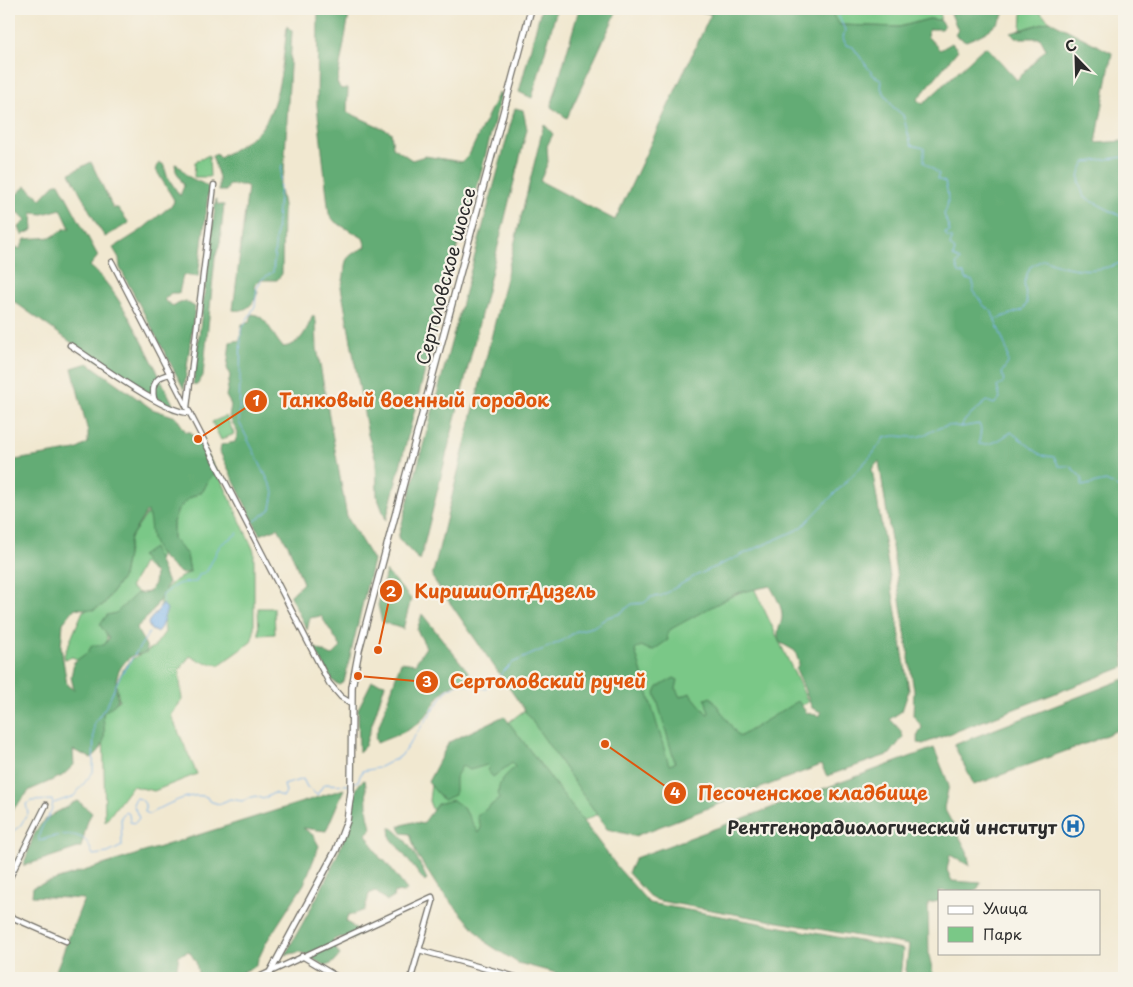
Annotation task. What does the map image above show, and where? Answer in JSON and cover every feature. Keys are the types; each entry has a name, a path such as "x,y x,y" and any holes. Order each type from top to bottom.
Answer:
{"main road":[{"name":"Сертоловское шоссе","path":"267,978 336,850 347,821 351,792 351,703 354,675 361,643 531,9"}],"street":[{"path":"189,410 214,185"},
{"path":"112,262 329,683 341,697 351,703"},
{"path":"70,345 154,399 180,412 189,410"},
{"path":"154,399 153,383 162,376 171,374"},
{"path":"9,879 46,804"},
{"path":"256,978 432,897 433,901 411,978"},
{"path":"9,916 66,941"},
{"path":"419,950 519,978"},
{"path":"302,956 339,978"}],"green space":[{"path":"318,9 350,9 337,83 341,89 348,88 347,112 391,132 393,147 412,160 425,156 462,162 469,155 499,92 501,94 475,196 462,229 386,520 377,496 376,460 368,435 341,287 347,259 366,247 363,238 335,222 329,214 317,105"},
{"path":"541,9 557,9 532,98 519,92"},
{"path":"579,9 618,9 567,118 551,107"},
{"path":"691,9 828,9 840,25 899,27 929,19 940,20 944,26 941,29 929,29 927,36 940,50 952,43 958,50 917,100 923,104 983,48 987,47 1017,80 1046,49 1040,38 1015,38 1011,33 1050,21 1112,53 1096,143 1124,141 1124,667 923,744 918,743 917,737 922,727 913,715 914,691 879,461 872,469 909,690 902,711 890,719 901,731 903,737 890,754 827,776 821,765 635,836 607,829 432,577 544,124 553,134 547,146 548,162 540,181 615,220 711,14","holes":["770,586 780,605 782,614 778,631 779,642 795,651 799,663 796,669 812,708 821,712 820,716 807,713 798,701 739,737 711,697 705,699 709,713 707,714 690,693 680,697 676,689 678,680 674,678 658,687 655,693 675,763 669,765 635,650 641,646 652,651 668,640 667,635 671,629 737,593"]},
{"path":"828,9 941,9 940,20 929,19 899,27 840,25"},
{"path":"949,9 1007,9 999,21 990,29 966,41 955,35 958,30"},
{"path":"1026,9 1036,9 1050,21 1021,30 1022,14"},
{"path":"287,26 292,31 284,172 279,186 283,205 282,274 277,280 260,280 254,286 258,292 252,303 243,310 233,310 248,187 245,185 229,185 226,191 219,191 219,177 212,156 216,154 220,158 256,134 264,125 275,99 279,83"},
{"path":"515,108 523,110 527,129 420,561 398,538"},
{"path":"209,155 210,177 194,177 195,162"},
{"path":"91,162 113,208 118,208 129,223 105,237 70,173"},
{"path":"159,162 164,165 167,176 180,196 184,186 176,171 175,164 181,167 189,177 209,188 198,277 183,275 179,293 171,293 164,300 173,306 185,301 195,307 184,389 120,268 119,258 113,248 140,231 173,204 174,200 156,170"},
{"path":"56,183 59,183 98,256 90,266 103,279 127,313 176,410 86,353 9,298 9,243 20,249 25,239 52,237 64,229 70,228 61,209 43,214 32,213 33,230 22,235 19,227 26,220 18,212 11,216 9,221 9,201 26,186 41,199"},
{"path":"216,199 218,205 224,205 220,243 215,258 203,376 197,385 193,384"},
{"path":"252,314 257,315 266,322 283,347 299,340 313,315 316,321 317,348 347,517 373,560 344,682 339,685 333,681 314,647 332,656 341,647 321,616 310,618 307,630 290,596 303,583 289,547 278,528 260,535 220,452 221,445 235,442 238,433 229,417 231,405 226,396 230,376 227,368 230,342 240,340 242,324 250,322"},
{"path":"88,363 152,409 176,417 186,432 191,432 218,472 209,479 203,491 190,498 179,508 173,522 173,538 187,555 190,572 182,574 168,563 156,549 147,511 130,538 123,577 103,605 93,610 75,608 63,623 61,647 67,685 74,690 71,677 74,662 88,652 92,645 104,645 109,638 100,625 107,615 116,613 136,594 149,592 154,585 155,574 141,556 153,548 168,583 155,607 137,627 146,645 147,652 132,656 120,670 116,681 118,699 115,704 103,713 104,738 101,748 91,758 73,750 74,765 62,776 30,790 9,814 9,461 76,450 88,443 88,432 72,368"},
{"path":"226,416 234,434 221,440 212,422"},
{"path":"218,472 254,551 254,632 251,642 219,665 199,661 190,656 179,670 182,700 171,715 197,774 154,791 132,786 105,822 103,713 119,700 116,684 123,670 132,659 154,647 165,632 163,616 160,614 160,594 174,581 190,572 187,555 173,538 173,522 179,508 190,498 203,491 209,479"},
{"path":"149,511 161,552 155,574 143,563 130,588 151,599 125,636 107,635 106,650 79,660 72,657 65,659 64,655 83,611 103,605 123,577 130,538"},
{"path":"386,571 411,599 403,629 382,622 378,605"},
{"path":"753,586 808,702 719,753 442,892 437,886 436,819 429,801 431,784 518,715 603,658"},
{"path":"258,608 274,608 275,634 259,635"},
{"path":"422,614 474,679 450,686 438,698 422,720 400,734 377,743 375,737 401,662 415,664 426,647 417,630"},
{"path":"1124,679 1124,727 1093,741 974,785 954,745"},
{"path":"372,681 385,684 365,746 359,752 358,709"},
{"path":"504,716 619,869 649,903 903,949 900,978 575,978 518,963 488,944 437,886 416,853 410,834 402,833 399,826 413,822 423,824 437,804 453,800 464,808 478,833 481,828 477,816 499,799 500,784 504,777 515,767 512,763 493,777 487,770 489,767 487,765 470,770 462,766 455,778 455,795 443,800 428,782 449,742"},
{"path":"934,748 949,785 944,808 967,851 970,866 950,855 947,870 952,881 981,883 977,890 938,890 938,901 928,903 929,955 934,978 905,978 909,945 660,901 651,898 628,873 635,858"},
{"path":"365,780 372,828 366,834 380,858 385,861 407,890 403,893 394,892 393,898 387,901 375,891 369,894 365,910 348,916 346,921 356,929 357,936 352,939 340,937 333,940 333,944 340,955 333,963 326,966 300,952 285,955 330,871 351,817 356,791 358,786"},
{"path":"344,789 326,831 303,828 313,835 319,846 304,884 267,941 255,966 231,978 199,978 196,962 189,951 179,955 176,973 179,978 53,978 84,899 32,896 33,887"},
{"path":"78,801 92,813 88,820 81,847 23,866 39,826 51,815"},
{"path":"390,827 402,836 407,843 421,866 427,880 425,882 391,838"}],"water":[{"path":"163,604 167,609 161,627 157,632 151,630 148,624 149,621"}],"waterway":[{"path":"353,783 358,781 362,771 378,768 401,756 446,691 460,683 486,689 512,663 564,640 576,631 593,627 608,617 619,614 632,604 644,603 651,597 661,596 695,576 801,528 872,455 884,438 896,436 917,437 946,426 961,427 965,420 987,401 994,404 1000,398 997,386 1004,382 1002,372 1008,363 1007,350 991,310 984,306 973,290 973,281 965,279 964,274 959,273 956,265 960,260 953,257 955,250 950,246 952,238 947,237 945,233 950,232 944,214 948,198 945,182 937,179 939,174 924,162 924,148 911,145 903,115 893,107 881,88 882,80 873,75 853,47 846,45 843,38 845,30 839,17 831,9"},
{"path":"1124,157 1086,162 1079,179 1084,197 1124,218"},
{"path":"280,182 282,165"},
{"path":"255,521 271,509 274,492 239,422 241,330 255,306 257,288 262,279 273,272 280,184"},
{"path":"996,319 1023,310 1027,303 1024,282 1030,267 1044,259 1064,266 1084,269 1104,268 1124,261"},
{"path":"961,427 979,424 981,429 979,444 992,443 1011,432 1041,455 1054,457 1059,466 1070,466 1082,478 1082,486 1106,481 1124,490"},
{"path":"163,604 162,596 174,586 181,583 196,582 199,575 207,571 220,545 238,533"},
{"path":"54,803 74,796 93,772 94,723 107,705 119,678 149,633"},
{"path":"9,834 20,826 28,813 26,804 31,801 52,800 53,805 39,835 39,841 56,836 76,836 86,841 93,855 108,853 122,846 121,817 125,812 129,814 130,822 135,823 139,818 133,804 136,798 141,799 145,804 145,812 149,814 177,800 193,796 207,797 209,801 219,804 230,799 242,801 255,796 263,799 274,793 283,797 286,792 284,785 303,779 307,787 317,795 324,784 349,785"}],"place":[{"name":"Танковый военный городок","path":"198,439"},
{"name":"КиришиОптДизель","path":"378,650"},
{"name":"Сертоловский ручей","path":"358,676"},
{"name":"Песоченское кладбище","path":"605,744"},
{"name":"Рентгенорадиологический институт","path":"1073,826"}]}
